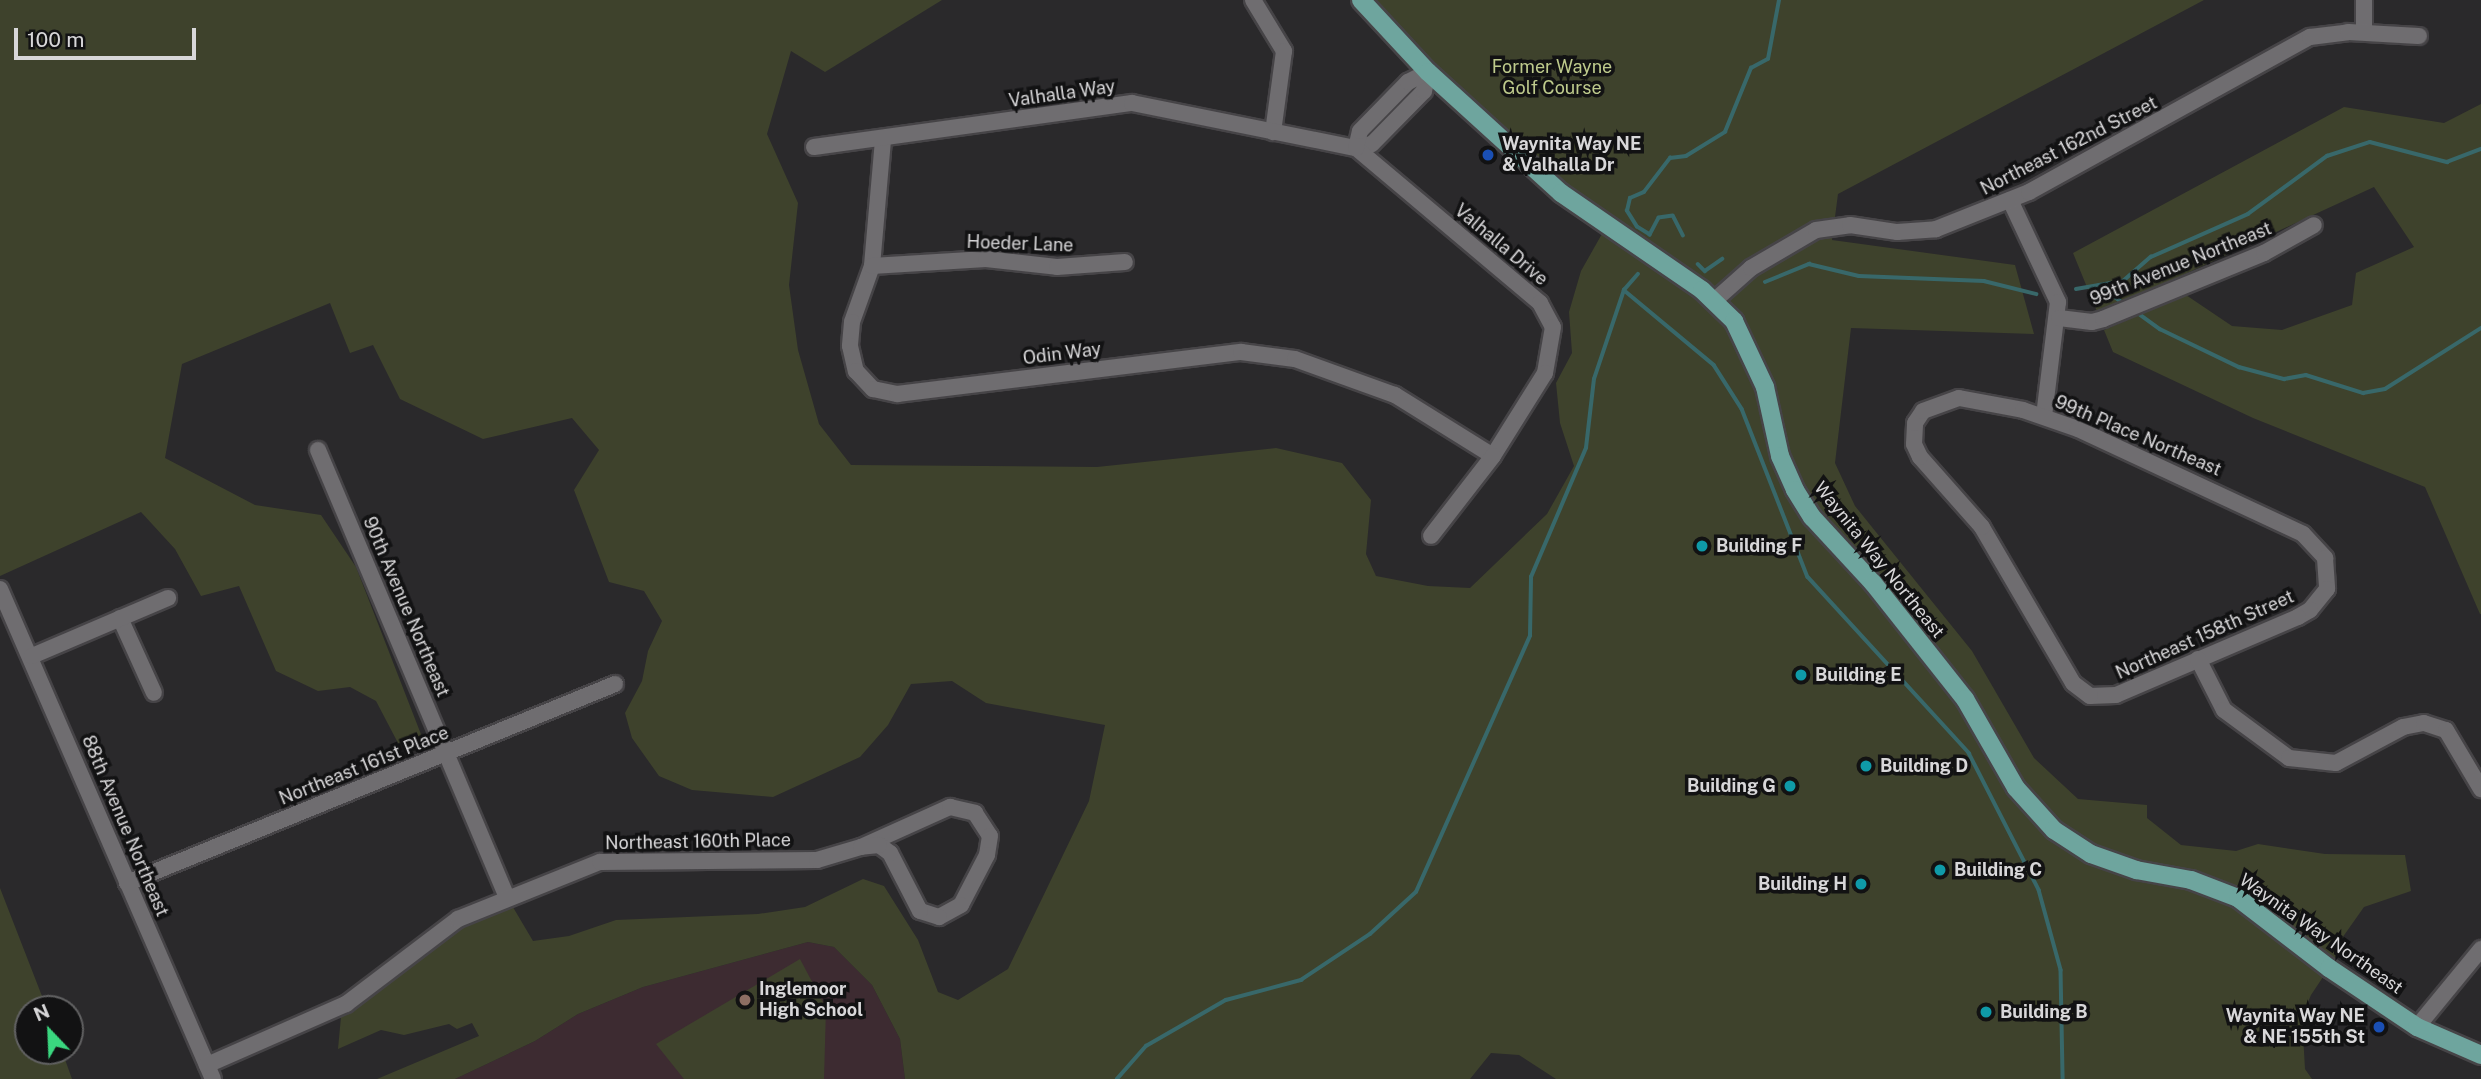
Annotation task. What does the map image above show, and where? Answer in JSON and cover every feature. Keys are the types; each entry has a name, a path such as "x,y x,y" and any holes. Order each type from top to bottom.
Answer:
{"main road":[{"name":"Waynita Way Northeast","path":"1361,0 1428,72 1561,193 1714,301 1734,321 1765,387 1780,456 1795,490 1812,517 1873,583 1965,699 2029,805 2054,830 2091,855 2136,870 2191,880 2238,898 2329,968 2417,1027 2481,1055"}],"street":[{"path":"1253,0 1284,51 1273,132"},
{"path":"2364,0 2364,32"},
{"name":"Northeast 162nd Street","path":"1714,301 1751,268 1816,230 1850,225 1897,232 1936,229 2010,200 2140,133 2295,43 2327,33 2364,32 2419,36"},
{"path":"1356,148 1360,131 1408,82 1428,72"},
{"name":"Valhalla Way","path":"814,147 1132,103 1356,148"},
{"name":"Odin Way","path":"883,139 872,266 852,322 850,346 856,371 873,389 897,394 1241,352 1295,359 1395,395 1493,456"},
{"name":"Valhalla Drive","path":"1356,148 1540,303 1553,327 1545,373 1493,456 1430,537"},
{"path":"2010,200 2054,285 2059,318 2044,416"},
{"name":"99th Avenue Northeast","path":"2059,318 2092,322 2103,319 2264,253 2314,225"},
{"name":"Hoeder Lane","path":"872,266 986,259 1058,267 1125,262"},
{"name":"99th Place Northeast","path":"2090,696 2073,683 1982,527 1920,457 1914,444 1915,423 1928,408 1959,398 2044,416 2233,498 2303,534 2320,550"},
{"name":"90th Avenue Northeast","path":"317,450 507,897"},
{"name":"Northeast 158th Street","path":"2090,696 2116,695 2310,610 2327,589 2328,566 2320,550"},
{"name":"88th Avenue Northeast","path":"0,589 32,656 210,1072"},
{"path":"32,656 168,598"},
{"path":"120,618 153,693"},
{"path":"2198,659 2224,710 2289,758 2336,763 2403,727 2424,723 2446,730 2481,789"},
{"name":"Northeast 161st Place","path":"127,883 615,684"},
{"name":"Northeast 160th Place","path":"210,1072 346,1004 458,919 507,897 600,862 817,860 861,847 950,807 975,813 990,836 987,855 961,905 939,917 920,911 890,853 879,845 861,847"},
{"path":"2417,1027 2481,949"}],"shaded area":[{"name":"Inglemoor High School","path":"808,942 834,947 872,985 900,1039 905,1079 455,1079 535,1041 578,1014 643,987"}],"green space":[{"name":"Former Wayne Golf Course","path":"0,0 942,0 825,72 791,51 767,134 798,203 789,285 798,350 819,424 851,465 1097,467 1276,448 1342,463 1371,500 1366,554 1376,576 1428,586 1470,588 1547,514 1574,466 1560,423 1556,383 1572,353 1569,312 1581,271 1607,225 1361,0 2204,0 1838,194 1832,240 2015,265 2034,334 1851,328 1835,463 1855,506 1972,651 2034,758 2078,799 2147,805 2147,818 2181,845 2236,851 2258,844 2325,854 2405,855 2411,891 2364,907 2340,941 2333,970 2329,968 2311,995 2302,1016 2305,1069 2312,1079 1556,1079 1519,1055 1491,1053 1470,1079 905,1079 900,1039 872,985 834,947 808,942 643,987 578,1014 535,1041 455,1079 377,1079 479,1036 472,1023 457,1029 449,1024 404,1035 381,1030 338,1049 342,1006 458,919 507,897 533,941 569,936 616,920 758,914 805,907 863,879 884,886 918,940 938,992 958,1000 1008,969 1089,801 1105,725 986,703 952,681 911,684 888,725 860,757 773,797 692,790 659,776 632,738 625,713 642,681 648,651 662,621 644,591 609,582 574,490 599,450 572,418 483,439 400,399 373,345 350,353 330,303 182,364 165,458 255,505 321,515 356,567 424,742 398,743 376,701 350,687 318,691 276,671 239,586 201,596 175,549 141,512 0,576"},
{"path":"2481,104 2480,614 2425,487 2253,418 2113,352 2104,330 2186,295 2232,326 2282,330 2352,305 2356,273 2414,247 2374,187 2098,314 2073,253 2344,107 2444,123"},
{"path":"0,888 42,995 14,995 14,1065 67,1065 72,1079 0,1079"},
{"path":"800,959 826,1008 824,1079 684,1079 656,1044"}],"waterway":[{"path":"1683,236 1673,216 1659,218 1650,235 1637,227 1627,211 1630,198 1644,192 1670,158 1686,156 1725,132 1751,68 1768,59 1779,0"},
{"path":"2076,289 2123,281 2151,257 2248,214 2327,156 2370,142 2447,162 2481,149"},
{"path":"1698,264 1705,271 1722,259"},
{"path":"1765,282 1809,264 1859,276 1984,281 2036,294"},
{"path":"1117,1079 1146,1046 1226,1000 1301,980 1370,934 1416,892 1530,636 1531,577 1586,448 1594,379 1624,290 1638,274"},
{"path":"2099,285 2126,305"},
{"path":"1624,290 1714,365 1742,409 1808,577 1969,753 2039,890 2061,970 2063,1079"},
{"path":"2135,311 2160,329 2239,367 2284,379 2306,375 2363,393 2385,389 2481,328"}],"place":[{"name":"Waynita Way NE & Valhalla Dr","path":"1488,155"},
{"name":"Building F","path":"1702,546"},
{"name":"Building E","path":"1801,675"},
{"name":"Building D","path":"1866,766"},
{"name":"Building G","path":"1790,786"},
{"name":"Building C","path":"1940,870"},
{"name":"Building H","path":"1861,884"},
{"name":"Inglemoor High School","path":"745,1000"},
{"name":"Building B","path":"1986,1012"},
{"name":"Waynita Way NE & NE 155th St","path":"2379,1027"}]}
